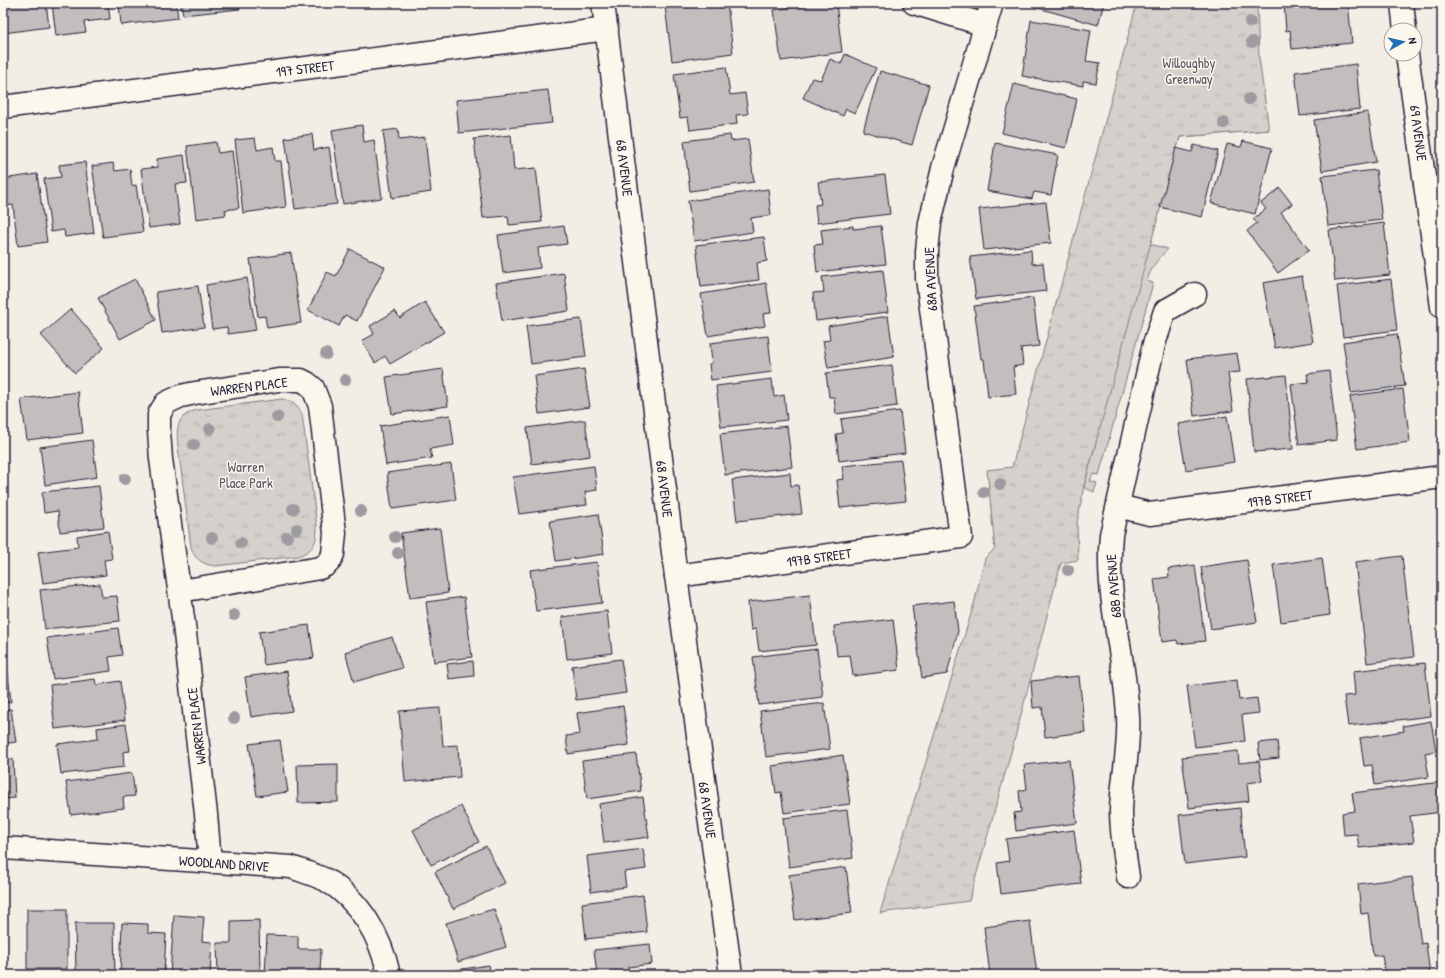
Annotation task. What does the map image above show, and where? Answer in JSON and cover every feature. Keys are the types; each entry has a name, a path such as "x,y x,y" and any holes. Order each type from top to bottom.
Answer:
{"street":[{"name":"68 AVENUE","path":"603,3 676,576 731,975"},
{"path":"914,3 985,25"},
{"name":"68A AVENUE","path":"961,537 929,292 927,251 930,223 943,168 992,3"},
{"path":"1402,3 1404,22"},
{"name":"197 STREET","path":"3,107 607,29"},
{"name":"69 AVENUE","path":"1410,62 1434,188 1442,307"},
{"name":"68B AVENUE","path":"1128,877 1121,809 1128,742 1128,716 1126,689 1111,588 1109,558 1111,535 1154,344 1165,311 1195,294"},
{"name":"WARREN PLACE","path":"180,590 320,568 330,561 333,554 335,533 323,425 317,395 313,388 307,383 301,380 279,380 181,396 172,400 163,407 159,414 161,459 180,590 206,814 210,862"},
{"name":"197B STREET","path":"1118,506 1150,514 1442,476"},
{"name":"197B STREET","path":"676,576 961,537"},
{"name":"WOODLAND DRIVE","path":"3,848 291,867 325,880 340,890 366,918 377,937 386,960 389,975"}],"green space":[{"name":"Willoughby Greenway","path":"1137,3 1257,3 1259,58 1269,130 1180,137 1084,486 1077,523 1078,560 1061,563 1012,749 969,901 880,913 974,604 985,558 995,549 987,470 1012,467"},
{"path":"1148,129 1269,130 1180,137 1150,244 1168,249 1155,264 1147,281 1153,283 1099,475 1093,474 1090,481 1097,483 1094,492 1085,488 1084,486 1095,447"},
{"name":"Warren Place Park","path":"282,399 294,404 302,414 317,526 314,545 308,551 298,556 216,566 203,563 194,555 191,547 178,446 177,433 179,423 185,415 197,410"}],"building":[{"path":"3,3 46,3 49,27 3,33"},
{"path":"52,3 108,3 110,19 84,22 86,32 56,36"},
{"path":"119,3 176,3 178,18 121,25"},
{"path":"181,3 240,3 240,9 183,15"},
{"path":"259,3 282,3 259,6"},
{"path":"694,3 727,3 733,53 672,61 665,6"},
{"path":"823,3 836,3 842,52 781,61 774,10"},
{"path":"1040,3 1104,3 1098,25 1038,8"},
{"path":"1284,3 1348,3 1352,43 1292,49 1290,30 1286,31"},
{"path":"1031,20 1091,30 1086,61 1100,63 1096,83 1083,81 1083,86 1022,76"},
{"path":"845,54 876,68 855,113 846,109 843,116 803,98 812,78 821,80 830,59 841,64"},
{"path":"1356,64 1360,109 1300,116 1295,72"},
{"path":"726,67 730,95 745,93 748,114 736,115 737,124 690,130 688,117 680,118 674,74"},
{"path":"880,71 929,85 912,145 863,131"},
{"path":"1014,84 1077,99 1066,148 1002,133"},
{"path":"548,90 552,123 459,133 456,100"},
{"path":"1368,112 1376,162 1322,171 1314,120"},
{"path":"362,125 364,142 374,140 382,198 343,204 332,130"},
{"path":"398,129 399,140 425,137 431,192 392,198 383,131"},
{"path":"312,134 314,150 329,147 337,204 295,209 285,138"},
{"path":"511,135 514,170 536,168 542,222 509,225 508,216 483,218 474,139"},
{"path":"730,135 731,141 748,139 754,182 690,191 684,141"},
{"path":"255,138 257,150 273,147 275,161 281,161 286,207 243,213 235,140"},
{"path":"1243,141 1272,148 1255,214 1211,203 1227,144 1241,147"},
{"path":"216,142 218,153 232,151 239,208 225,210 226,215 196,219 187,146"},
{"path":"995,143 1058,155 1051,195 1034,192 1032,199 987,191"},
{"path":"1194,145 1218,151 1202,217 1160,207 1176,148 1192,152"},
{"path":"184,155 187,183 175,184 180,224 149,228 141,169 158,167 157,159"},
{"path":"85,162 94,233 65,237 64,230 51,232 44,179 61,177 59,165"},
{"path":"113,163 115,171 130,169 132,186 136,185 143,232 103,237 92,166"},
{"path":"1376,170 1382,220 1328,226 1322,176"},
{"path":"37,174 47,242 18,246 13,205 3,206 3,179"},
{"path":"885,175 890,214 817,223 815,205 821,204 818,182"},
{"path":"1280,188 1292,204 1281,212 1309,250 1278,273 1247,231 1257,223 1253,219 1266,209 1261,203"},
{"path":"768,189 771,215 751,218 753,232 694,241 688,201"},
{"path":"1046,202 1051,243 984,250 979,209"},
{"path":"1384,223 1390,275 1335,281 1329,230"},
{"path":"564,226 567,244 538,248 540,268 503,273 498,235"},
{"path":"853,226 853,229 881,226 886,264 817,272 814,245 823,244 821,230"},
{"path":"764,237 767,261 757,263 759,280 701,287 696,245"},
{"path":"350,249 385,267 357,321 345,315 339,326 308,310 327,272 336,276"},
{"path":"1031,250 1032,264 1043,263 1046,291 976,299 970,257"},
{"path":"291,253 301,323 267,328 265,316 258,317 250,259"},
{"path":"883,270 888,312 816,321 813,293 824,292 822,277"},
{"path":"564,273 569,311 502,321 496,283"},
{"path":"1302,276 1313,342 1275,348 1263,283"},
{"path":"247,278 256,330 228,334 227,327 212,329 206,285"},
{"path":"135,279 156,320 120,339 98,298"},
{"path":"1391,279 1397,330 1343,337 1337,286"},
{"path":"766,283 771,313 763,314 765,326 708,336 701,294"},
{"path":"198,286 204,327 162,333 156,292"},
{"path":"1033,298 1039,346 1021,348 1023,365 1013,367 1016,394 988,397 984,359 981,359 974,306"},
{"path":"425,302 444,332 390,364 385,356 375,363 362,341 374,334 370,326 395,311 400,318"},
{"path":"71,309 104,348 75,373 41,335"},
{"path":"888,316 894,357 828,368 823,341 830,340 828,326"},
{"path":"581,319 586,357 531,364 526,326"},
{"path":"1397,334 1405,386 1351,393 1343,342"},
{"path":"768,336 772,372 711,380 709,364 712,363 710,343"},
{"path":"1237,353 1240,372 1228,373 1233,411 1194,416 1187,359"},
{"path":"892,365 897,406 836,414 834,397 829,397 826,373"},
{"path":"443,369 448,406 392,414 386,377"},
{"path":"584,369 590,407 539,414 534,376"},
{"path":"1329,371 1337,440 1299,445 1291,384 1309,382 1307,374"},
{"path":"1286,375 1293,449 1254,452 1247,379"},
{"path":"772,379 774,397 784,395 787,420 721,427 716,386"},
{"path":"1403,389 1410,442 1357,449 1350,396"},
{"path":"78,392 83,433 27,440 21,399"},
{"path":"900,411 905,453 839,461 836,434 843,433 841,419"},
{"path":"450,415 454,445 430,449 432,458 386,465 380,426"},
{"path":"1227,416 1234,462 1186,470 1178,424"},
{"path":"585,420 590,456 532,464 527,428"},
{"path":"787,426 792,467 725,475 720,434"},
{"path":"92,440 97,477 45,485 40,447"},
{"path":"901,460 906,501 840,508 837,480 844,479 842,466"},
{"path":"451,464 456,500 392,509 387,473"},
{"path":"594,466 597,490 585,492 587,505 519,514 513,477"},
{"path":"790,473 791,486 798,485 802,514 737,521 732,480"},
{"path":"99,486 104,527 60,532 58,511 44,513 42,492"},
{"path":"598,514 604,554 556,561 550,521"},
{"path":"440,528 448,593 410,598 401,533"},
{"path":"108,531 112,559 104,560 106,575 43,583 38,552 78,547 77,536"},
{"path":"1402,556 1414,657 1367,663 1355,562"},
{"path":"1322,558 1330,615 1281,622 1273,565"},
{"path":"1247,560 1257,622 1211,629 1201,567"},
{"path":"597,562 602,603 536,611 530,570"},
{"path":"1195,565 1205,641 1178,644 1177,640 1162,642 1154,579 1169,577 1168,569"},
{"path":"100,584 102,597 117,596 120,621 45,629 40,590"},
{"path":"810,595 816,645 759,651 756,629 751,630 748,602"},
{"path":"464,597 472,657 434,662 426,602"},
{"path":"954,601 958,631 947,674 922,678 912,606"},
{"path":"607,611 612,653 567,659 562,617"},
{"path":"893,619 899,670 853,676 850,655 837,656 834,626"},
{"path":"309,625 314,658 264,665 259,632"},
{"path":"118,628 122,655 109,657 111,671 53,679 47,638"},
{"path":"392,637 402,668 354,682 345,652"},
{"path":"817,649 823,697 759,705 753,657"},
{"path":"621,659 626,693 576,700 572,666"},
{"path":"473,661 474,676 449,679 447,664"},
{"path":"7,663 11,702 3,703 3,664"},
{"path":"1425,663 1431,716 1348,726 1344,696 1355,695 1353,671"},
{"path":"287,671 292,711 251,717 245,677"},
{"path":"1079,676 1085,732 1045,737 1042,707 1033,708 1031,681"},
{"path":"95,679 96,685 120,681 125,720 55,729 50,685"},
{"path":"1237,680 1239,700 1257,698 1259,713 1242,715 1245,741 1195,747 1187,686"},
{"path":"824,703 830,749 766,757 760,711"},
{"path":"623,706 629,745 568,754 566,736 580,734 577,713"},
{"path":"440,708 443,746 458,745 460,777 405,782 399,711"},
{"path":"11,709 16,742 3,744 3,710"},
{"path":"1431,721 1436,751 1425,753 1429,777 1375,785 1372,765 1364,766 1360,738 1404,731 1403,726"},
{"path":"126,724 130,751 123,752 124,767 61,774 57,744 98,739 97,728"},
{"path":"280,740 288,792 257,796 249,744"},
{"path":"1277,741 1279,758 1260,760 1258,743"},
{"path":"1238,751 1239,763 1259,761 1262,781 1247,783 1249,801 1189,808 1182,757"},
{"path":"636,754 641,791 587,799 582,761"},
{"path":"843,755 850,804 784,813 781,792 776,793 772,766"},
{"path":"13,759 15,798 3,799 3,760"},
{"path":"1069,760 1077,823 1016,831 1014,813 1021,812 1019,791 1027,789 1024,765"},
{"path":"338,764 338,802 298,803 297,765"},
{"path":"132,773 135,796 123,797 124,808 71,815 66,782"},
{"path":"1442,782 1442,812 1410,816 1414,842 1359,848 1357,834 1344,835 1342,813 1355,811 1352,793"},
{"path":"643,797 649,837 604,843 599,804"},
{"path":"461,806 479,842 431,865 413,830"},
{"path":"1240,808 1245,857 1185,864 1179,815"},
{"path":"847,810 853,858 789,867 783,818"},
{"path":"1074,830 1081,884 1001,894 997,863 1009,861 1006,839"},
{"path":"486,846 505,883 453,909 435,872"},
{"path":"643,849 646,869 624,872 626,887 591,892 587,856"},
{"path":"846,867 852,913 795,920 789,875"},
{"path":"1412,877 1421,944 1426,943 1430,975 1385,975 1382,955 1373,956 1368,913 1361,914 1358,884"},
{"path":"643,895 647,932 586,939 582,903"},
{"path":"27,909 67,909 67,969 27,969"},
{"path":"494,909 506,947 458,962 446,923"},
{"path":"174,915 204,917 202,941 212,942 210,975 170,975"},
{"path":"259,920 260,975 218,975 217,943 231,943 231,921"},
{"path":"1030,921 1037,975 990,975 984,927"},
{"path":"75,923 114,923 115,975 76,975"},
{"path":"122,923 148,924 148,933 166,934 164,975 120,975"},
{"path":"267,935 298,936 298,949 321,949 320,975 265,975"},
{"path":"650,944 652,964 628,967 629,975 597,975 594,950"},
{"path":"489,965 491,975 444,975 443,972"}]}
